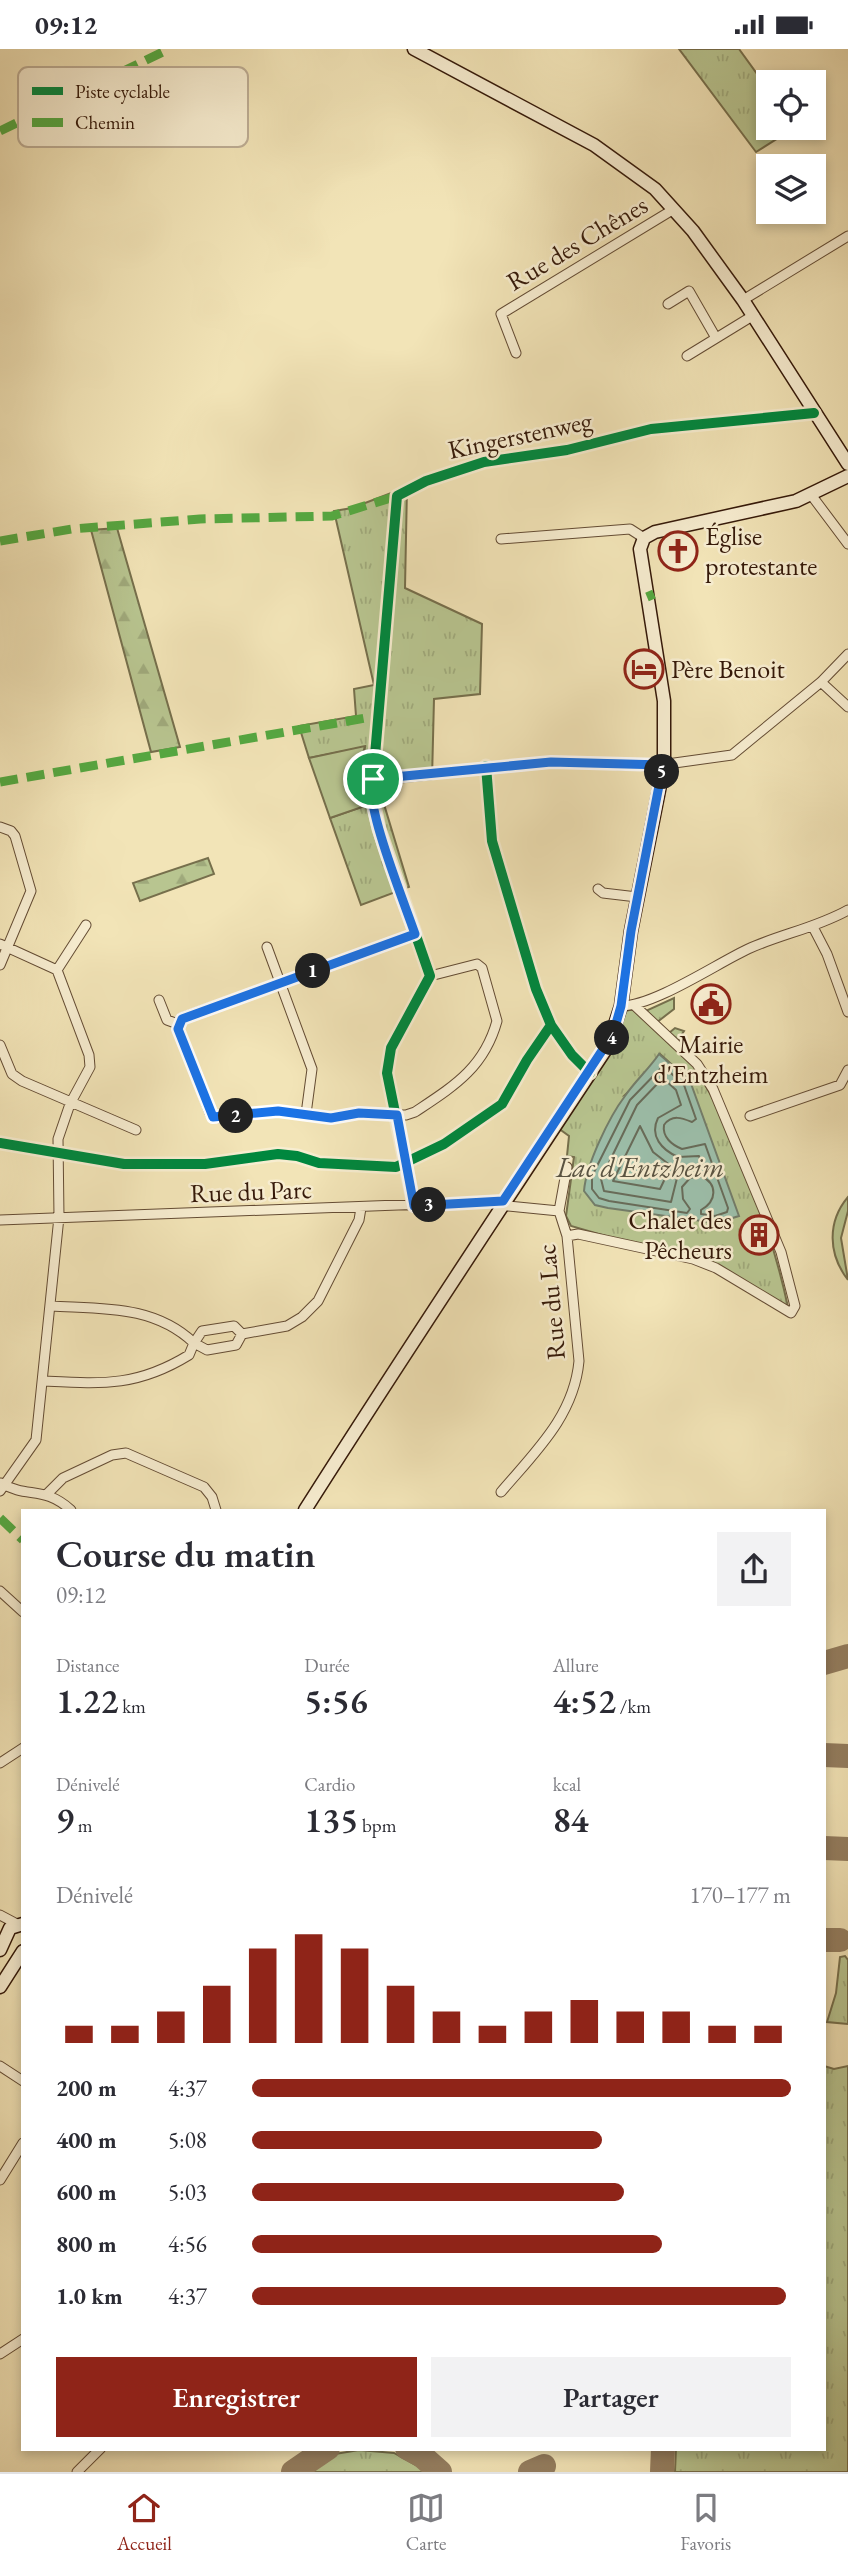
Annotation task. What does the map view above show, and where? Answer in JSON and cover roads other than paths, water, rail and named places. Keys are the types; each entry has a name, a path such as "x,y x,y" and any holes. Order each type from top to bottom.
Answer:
{"main road":[{"path":"414,49 594,145 655,189 674,209 744,300 848,464"},
{"path":"306,1509 397,1372 503,1201 590,1073 628,1006 637,897 663,765 664,701 640,549 644,538 654,532 756,512 812,496 848,475"},
{"path":"12,1930 14,1950 21,1951"},
{"path":"0,1987 21,1954"}],"street":[{"name":"Rue des Chênes","path":"516,353 501,314 674,209"},
{"path":"744,300 848,236"},
{"path":"668,304 689,291 716,338"},
{"path":"687,356 754,315"},
{"name":"Kingerstenweg","path":"373,779 397,496 457,469 499,459 567,450 651,429 814,413"},
{"path":"812,496 848,544"},
{"path":"501,539 630,529 644,538"},
{"path":"430,976 376,818 370,786 373,779 551,762 663,765 732,755 821,682 848,654"},
{"path":"821,682 848,707"},
{"path":"0,827 11,831 15,836 31,883 30,896 4,946 0,965"},
{"path":"598,889 603,893 637,897"},
{"path":"567,1236 578,1234 693,1259 716,1268 790,1313 795,1306 781,1252 713,1089 697,1064 628,1006 750,948 813,927 848,910"},
{"path":"57,970 86,925"},
{"path":"813,927 827,954 848,1012"},
{"path":"178,1024 182,1019 415,934"},
{"path":"4,946 57,970 89,1055 90,1067 71,1104 58,1139 59,1217 36,1440 2,1486 47,1493 70,1509"},
{"path":"267,947 312,1069 306,1114"},
{"path":"159,1000 167,1020 178,1024 213,1117 278,1111 331,1118 359,1113 397,1115 415,1112 464,1079 474,1068 497,1021 482,968 477,964 430,976 391,1048 387,1073 397,1115 414,1206"},
{"path":"0,1045 12,1074 71,1104 136,1130"},
{"path":"750,1116 840,1085 848,1061"},
{"name":"Rue du Lac","path":"501,1492 566,1411 577,1380 579,1361 567,1236 559,1211 567,1167"},
{"name":"Rue du Parc","path":"0,1220 503,1201"},
{"name":"Rue du Lac","path":"503,1201 508,1206 559,1211"},
{"path":"51,1306 138,1313 167,1321 207,1350 236,1345 242,1335 287,1326 318,1301 359,1220 361,1208"},
{"path":"43,1381 100,1384 143,1379 189,1355 202,1331 234,1326 242,1335"},
{"path":"47,1493 63,1478 111,1455 126,1453 204,1487 212,1497 216,1509"},
{"path":"0,1591 21,1610"},
{"path":"0,1763 21,1749"},
{"path":"0,1915 12,1930"},
{"path":"0,2066 21,2080"},
{"path":"0,2180 21,2146"},
{"path":"0,2354 21,2340"},
{"path":"77,2472 98,2451"}],"water":[{"name":"Lac d'Entzheim","path":"659,1054 690,1081 739,1216 716,1223 608,1208 595,1205 584,1191 594,1155 612,1116"}],"place":[{"name":"Église protestante","path":"678,551"},
{"name":"Père Benoit","path":"644,669"},
{"name":"Mairie d'Entzheim","path":"711,1004"},
{"name":"Chalet des Pêcheurs","path":"759,1235"}]}
